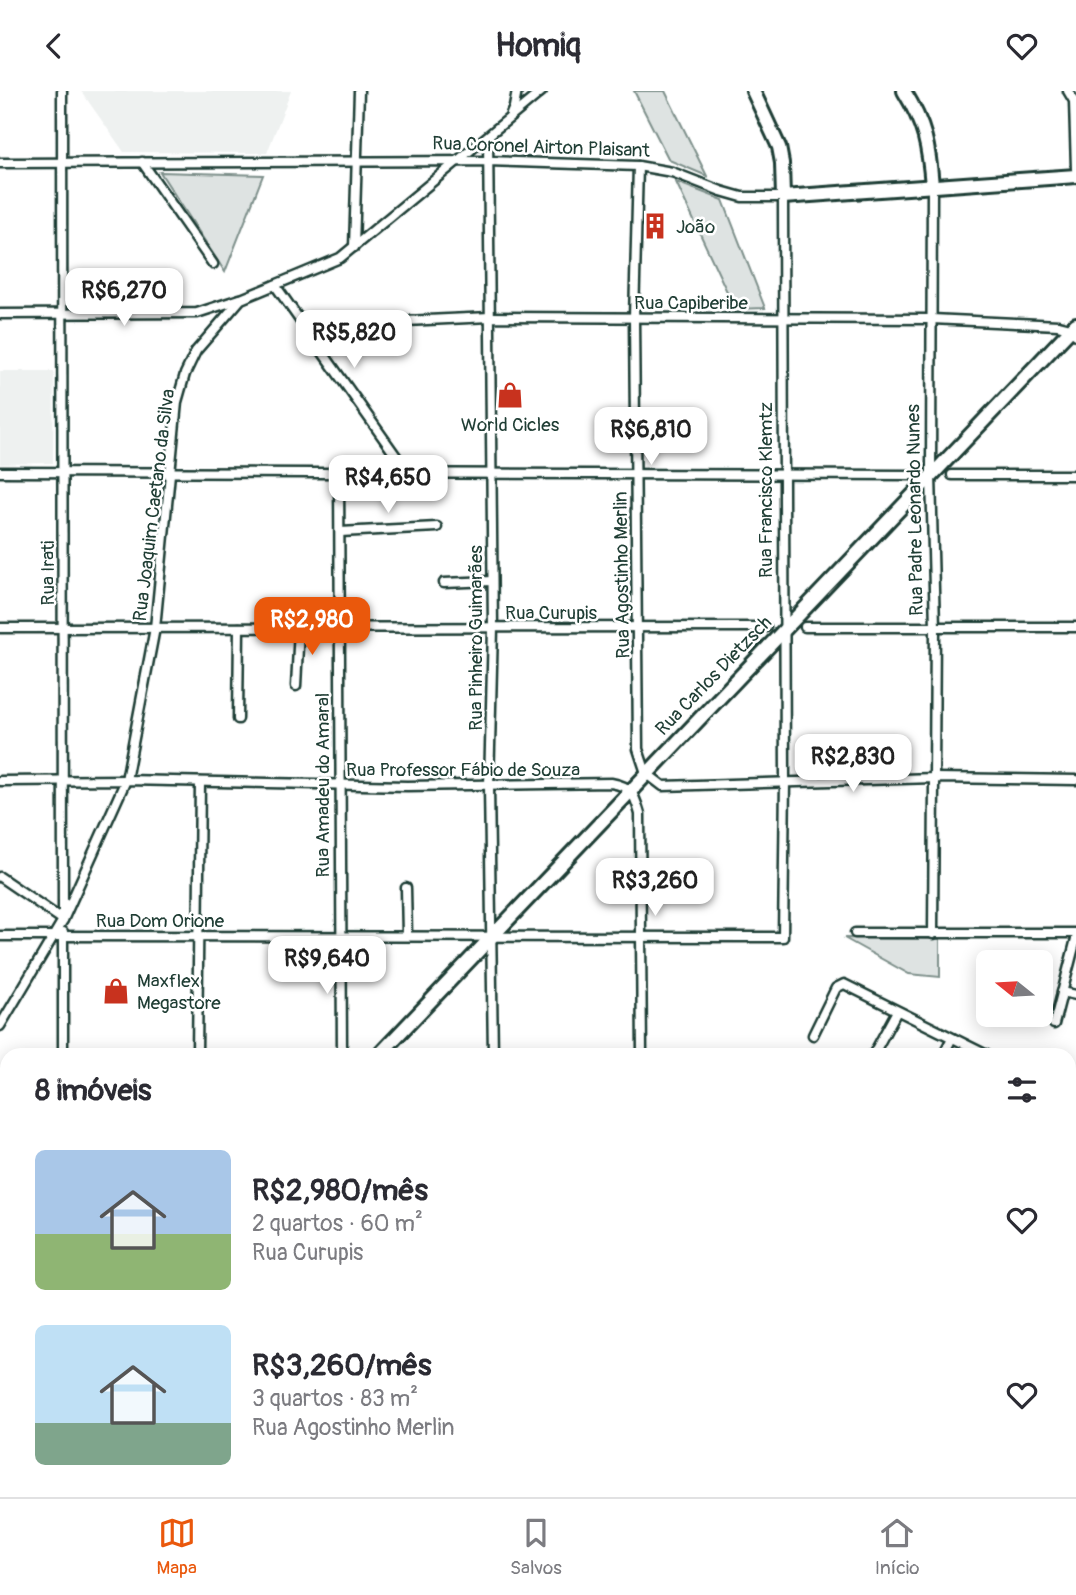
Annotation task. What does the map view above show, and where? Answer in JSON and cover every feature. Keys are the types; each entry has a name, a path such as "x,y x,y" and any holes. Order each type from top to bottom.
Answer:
{"street":[{"name":"Rua Irati","path":"62,91 62,920 58,936 63,1048"},
{"path":"354,247 359,91"},
{"path":"508,119 517,91"},
{"name":"Rua Joaquim Caetano da Silva","path":"62,920 126,781 155,628 177,402 185,374 197,351 241,299 340,258 542,91"},
{"name":"Rua Francisco Klemtz","path":"752,91 779,147 782,163 785,781 783,937"},
{"name":"Rua Padre Leonardo Nunes","path":"904,91 923,125 930,156 932,186 931,475 935,627 933,934"},
{"path":"1068,91 1075,100 1076,169"},
{"name":"Rua Pinheiro Guimarães","path":"488,137 493,628 489,786 493,1048"},
{"name":"Rua Coronel Airton Plaisant","path":"0,163 487,161 638,166 672,172 742,197 783,197 1076,176"},
{"path":"142,162 213,264"},
{"name":"Rua Agostinho Merlin","path":"638,166 634,319 638,749 646,773"},
{"path":"275,285 408,473"},
{"path":"0,314 197,313 241,299"},
{"name":"Rua Capiberibe","path":"312,337 364,323 489,317 932,319 1058,325 1074,329"},
{"name":"Rua Carlos Dietzsch","path":"386,1048 931,475 1074,329"},
{"path":"0,472 914,475"},
{"name":"Rua Amadeu do Amaral","path":"340,473 342,1048"},
{"path":"952,475 1076,475"},
{"path":"340,532 437,527"},
{"path":"444,583 492,581"},
{"name":"Rua Curupis","path":"0,628 766,627"},
{"path":"806,627 1076,627"},
{"path":"238,719 239,628"},
{"path":"296,686 299,628"},
{"path":"646,773 663,786 935,778 1076,781"},
{"name":"Rua Professor Fábio de Souza","path":"0,781 489,786 611,783 631,790"},
{"path":"197,1048 200,782"},
{"path":"631,790 640,814 642,1048"},
{"path":"0,877 62,920"},
{"path":"406,888 407,935"},
{"path":"855,933 1076,933"},
{"name":"Rua Dom Orione","path":"0,936 783,937"},
{"path":"0,1026 58,936"},
{"path":"1054,1024 1076,939"},
{"path":"813,1035 836,988 844,984 973,1048"},
{"path":"1062,992 1076,995"},
{"path":"877,1048 897,1011"},
{"path":"947,1048 952,1038"}],"shaded area":[{"path":"81,91 291,91 267,153 124,152"},
{"path":"634,91 665,91 707,176 669,160"},
{"path":"160,172 263,175 225,272"},
{"path":"676,182 723,200 765,308 735,309"},
{"path":"0,371 54,371 53,463 0,464"},
{"path":"844,938 940,939 940,977 909,974"}],"place":[{"name":"João","path":"655,226"},
{"name":"World Cicles","path":"510,395"},
{"name":"Maxflex Megastore","path":"116,991"}]}
